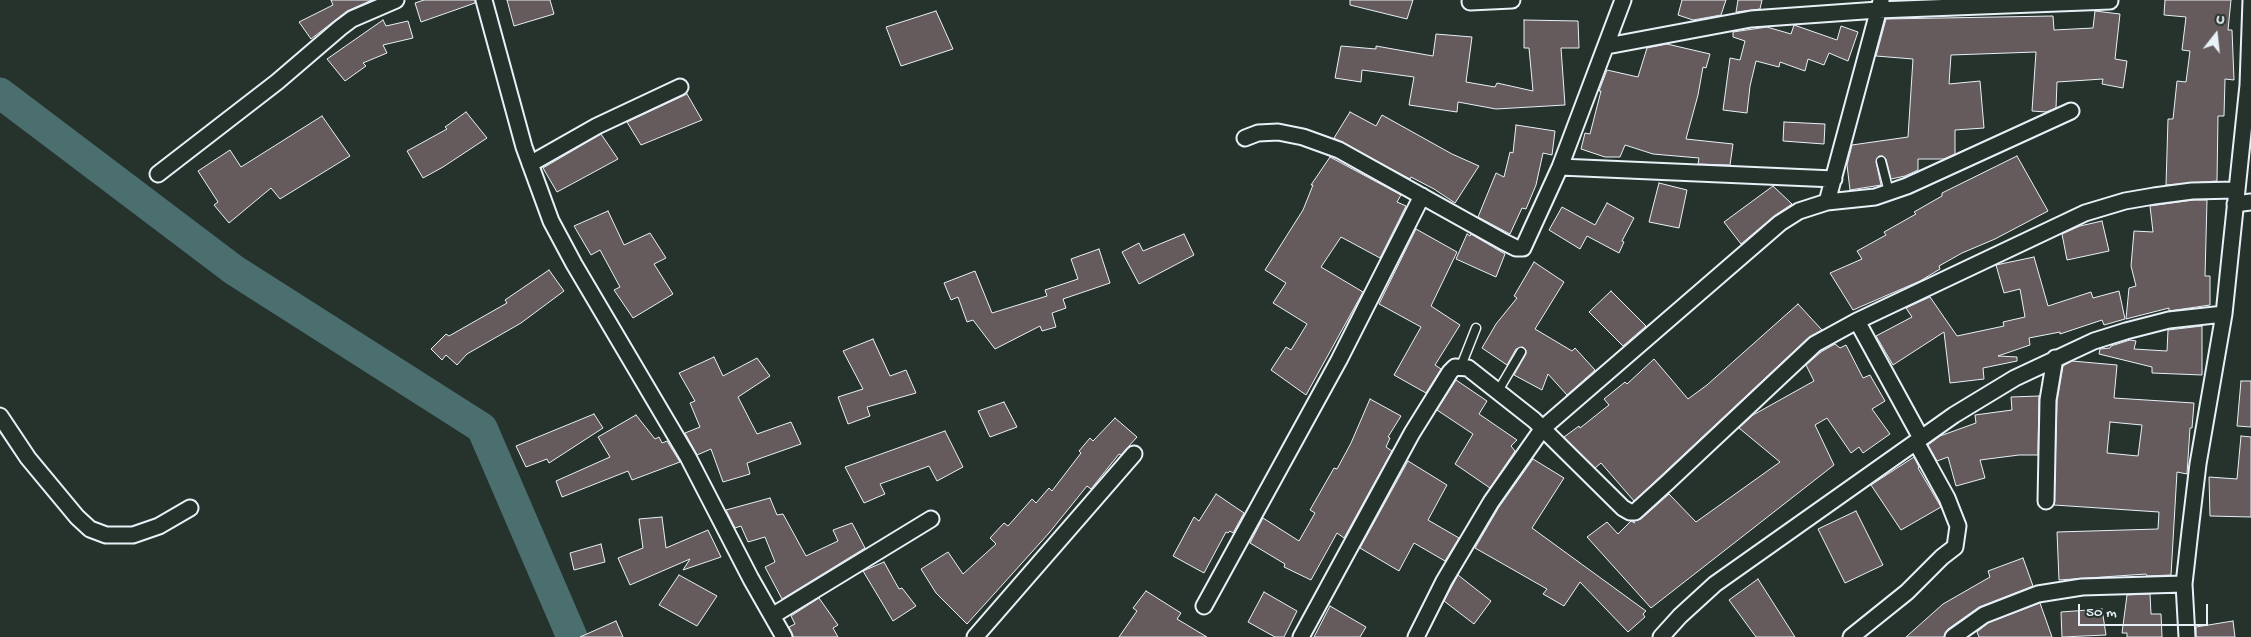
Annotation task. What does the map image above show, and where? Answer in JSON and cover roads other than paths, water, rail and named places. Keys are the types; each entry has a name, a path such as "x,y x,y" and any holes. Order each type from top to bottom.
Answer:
{"street":[{"path":"158,174 277,82 330,36 352,20 396,0"},
{"path":"484,0 499,60 530,164 551,221 574,264 700,479 784,637"},
{"path":"1470,2 1512,0"},
{"path":"1245,138 1258,133 1278,132 1339,150 1504,242 1521,248 1524,247 1560,167 1623,0"},
{"path":"2187,637 2184,584 2198,464 2224,314 2248,85 2251,0"},
{"path":"1607,46 1751,18 1880,5 2110,1"},
{"path":"1827,202 1880,5"},
{"path":"530,164 597,126 680,87"},
{"path":"1416,637 1444,581 1491,502 1543,428 1780,223 1799,211 1827,202 1862,199 1907,186 2071,111"},
{"path":"1560,167 1834,179"},
{"path":"1302,637 1420,419 1455,367 1468,368 1498,391 1543,428 1623,508 1628,512 1635,512 1815,344 1857,321 2085,213 2125,201 2192,192 2236,197 2251,202"},
{"path":"1204,606 1347,344 1422,196"},
{"path":"1661,637 1680,616 1715,584 1919,440 2015,378 2094,341 2126,331 2169,320 2224,314"},
{"path":"1851,637 1907,592 1942,557 1955,547 1958,526 1947,498 1919,440 1857,321"},
{"path":"2046,501 2048,400 2055,358"},
{"path":"0,416 28,458 77,517 90,529 106,535 134,535 159,526 190,508"},
{"path":"976,637 1134,454"},
{"path":"772,616 931,518"},
{"path":"1952,637 1972,631 2012,603 2038,594 2082,587 2184,584"}],"lane":[{"path":"1881,161 1889,192"},
{"path":"1461,366 1476,328"},
{"path":"1498,391 1521,352"}],"waterway":[{"path":"0,93 234,270 482,428 572,637"}]}
